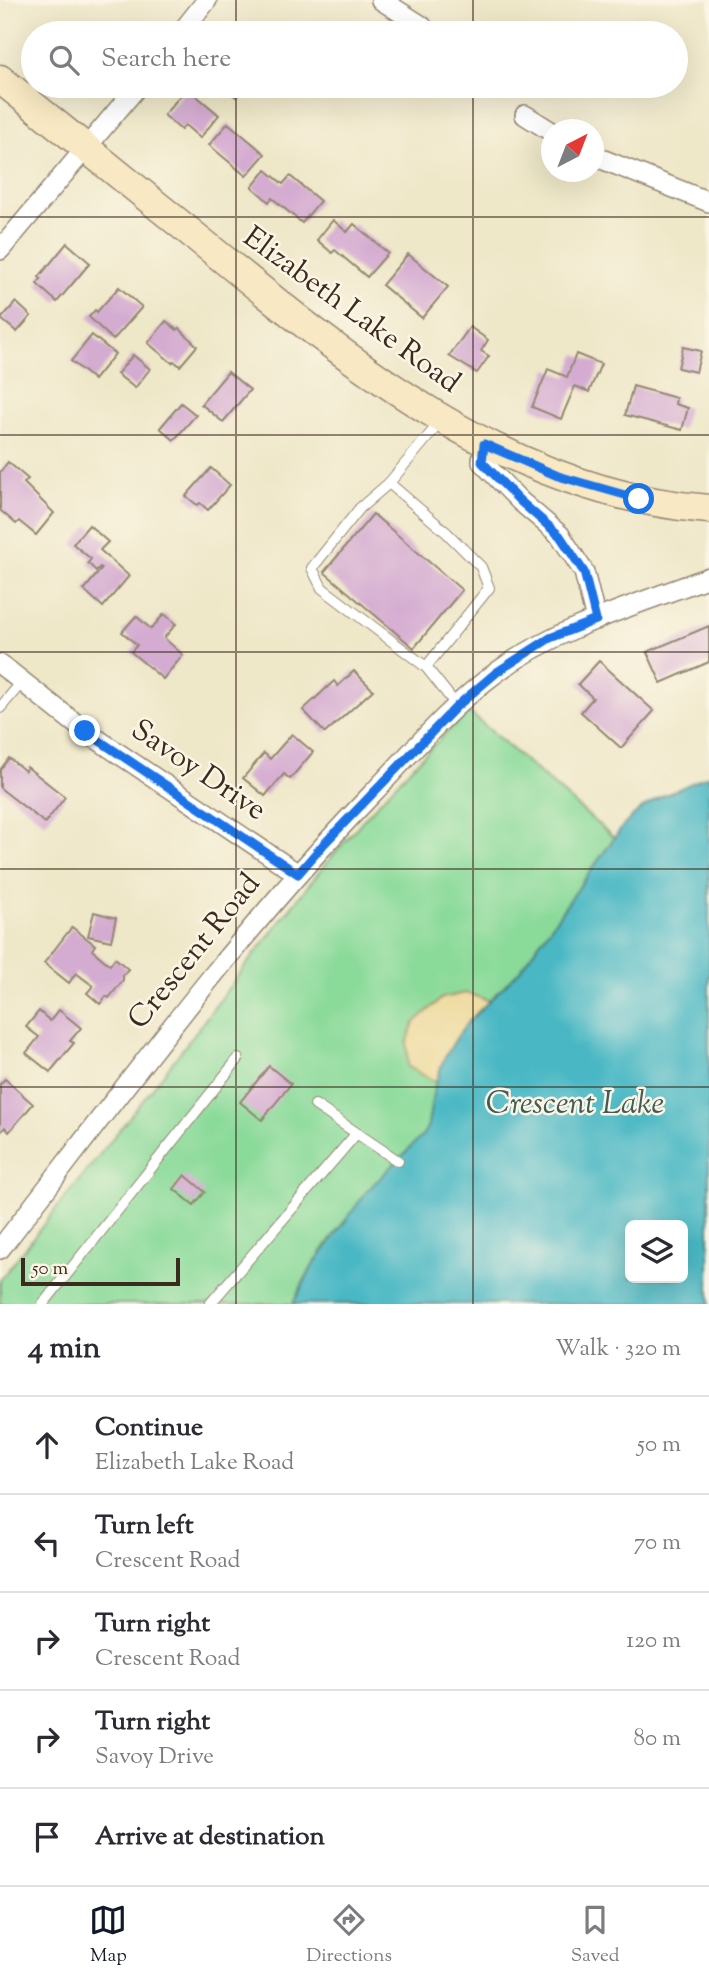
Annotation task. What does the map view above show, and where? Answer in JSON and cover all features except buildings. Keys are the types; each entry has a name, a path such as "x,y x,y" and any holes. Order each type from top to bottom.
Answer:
{"street":[{"path":"191,21 208,0"},
{"path":"381,0 414,21"},
{"name":"Elizabeth Lake Road","path":"0,79 21,96"},
{"name":"Elizabeth Lake Road","path":"24,98 328,341 395,390 442,420 484,444 551,473 599,489 668,504 709,509"},
{"path":"0,250 128,98"},
{"path":"525,115 541,125"},
{"path":"604,160 709,202"},
{"path":"484,444 482,462 520,501 560,536 584,572 596,620"},
{"name":"Crescent Road","path":"0,1249 238,943 323,845 457,706 497,672 550,638 709,577"},
{"name":"Savoy Drive","path":"0,664 85,731 298,874"}],"lane":[{"path":"442,420 389,483 360,508 312,568 322,588 426,667 457,706"},
{"path":"389,483 446,532 481,567 489,588 426,667"},
{"path":"0,708 22,682"},
{"path":"43,1304 238,1059"},
{"path":"315,1105 398,1161"},
{"path":"210,1304 356,1135"}],"green space":[{"path":"469,712 614,838 520,970 468,1022 443,1061 434,1089 428,1126 423,1135 350,1214 318,1257 293,1304 0,1304 0,1280 316,876 389,791"}],"sand":[{"path":"466,993 490,1001 458,1038 436,1082 408,1067 407,1044 413,1024 442,998"}],"water":[{"name":"Crescent Lake","path":"709,775 709,1304 293,1304 313,1266 367,1191 423,1135 428,1125 434,1089 443,1061 455,1040 468,1022 520,970 623,826 641,809"}],"route":[{"path":"85,731 298,874 457,706 497,672 550,638 596,620 584,572 560,536 520,501 482,462 484,444 558,476 639,499"}]}
